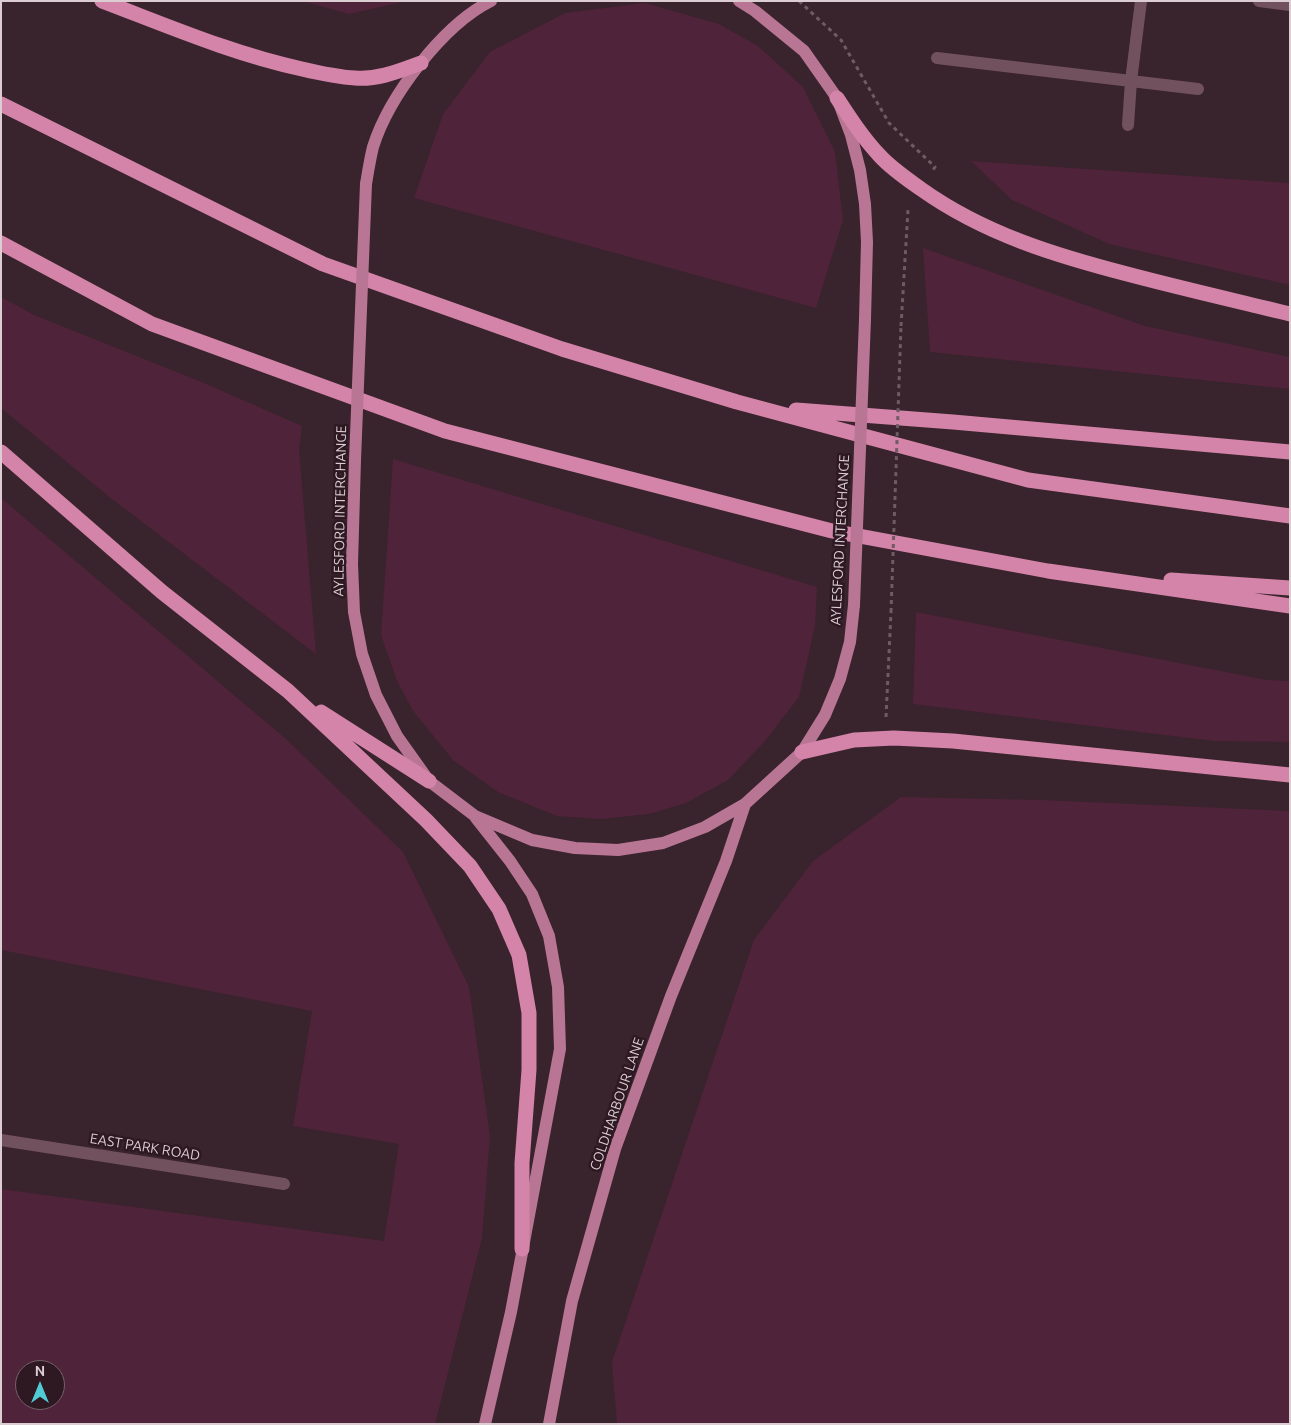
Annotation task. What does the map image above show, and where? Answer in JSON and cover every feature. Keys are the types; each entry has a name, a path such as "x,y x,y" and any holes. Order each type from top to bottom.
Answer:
{"highway":[{"path":"102,1 208,42 269,62 327,75 356,79 385,76 421,63"},
{"path":"837,98 857,129 880,157 943,205 984,227 1030,246 1076,261 1290,314"},
{"path":"1,104 323,264 562,349 762,408 1028,480 1290,516"},
{"path":"1,243 152,324 446,431 832,531 1048,571 1290,606"},
{"path":"762,408 953,422 1290,452"},
{"path":"1,452 162,592 288,691 426,820 470,866 499,909 519,954 529,1013 529,1070 522,1162 522,1249"},
{"path":"1048,571 1290,588"},
{"path":"288,691 429,781"},
{"path":"802,752 854,740 894,738 943,740 1290,775"}],"main road":[{"name":"AYLESFORD INTERCHANGE","path":"484,3 451,29 421,63 388,111 373,147 366,184 352,564 354,612 362,654 376,695 397,736 429,781 475,816 532,840 575,848 618,850 663,843 705,827 745,804 802,752 825,715 840,678 850,642 854,605 865,319 866,204 851,135 837,98 804,51 755,11 739,1"},
{"name":"COLDHARBOUR LANE","path":"548,1424 572,1300 616,1149 671,996 726,861 745,804"},
{"path":"475,816 510,861 532,894 550,936 558,987 560,1050 511,1312 485,1424"}],"street":[{"path":"1128,125 1131,81 1141,1"},
{"path":"1260,1 1290,5"},
{"path":"937,58 1198,89"},
{"name":"EAST PARK ROAD","path":"1,1140 284,1184"}],"path":[{"path":"886,717 901,326"}],"shaded area":[{"path":"303,1 407,1 349,14"},
{"path":"645,3 719,24 758,46 803,87 835,152 843,220 816,308 414,198 443,114 490,52 565,13"},
{"path":"971,161 1290,183 1290,285 1109,244 1012,200"},
{"path":"923,248 1145,326 1290,357 1290,389 930,352"},
{"path":"1,297 34,315 204,383 302,426 299,449 316,654 112,499 1,408"},
{"path":"393,459 817,587 815,626 799,697 765,741 728,780 686,803 649,814 601,819 557,816 498,792 453,760 413,711 397,681 381,635"},
{"path":"1,498 286,739 403,852 469,987 490,1136 482,1238 435,1424 1,1424 1,1189 384,1241 399,1144 293,1126 312,1011 1,950"},
{"path":"916,612 1267,680 1290,681 1290,742 1214,741 913,704"},
{"path":"901,797 1042,800 1290,811 1290,1424 617,1424 612,1362 754,940 813,861"}]}
